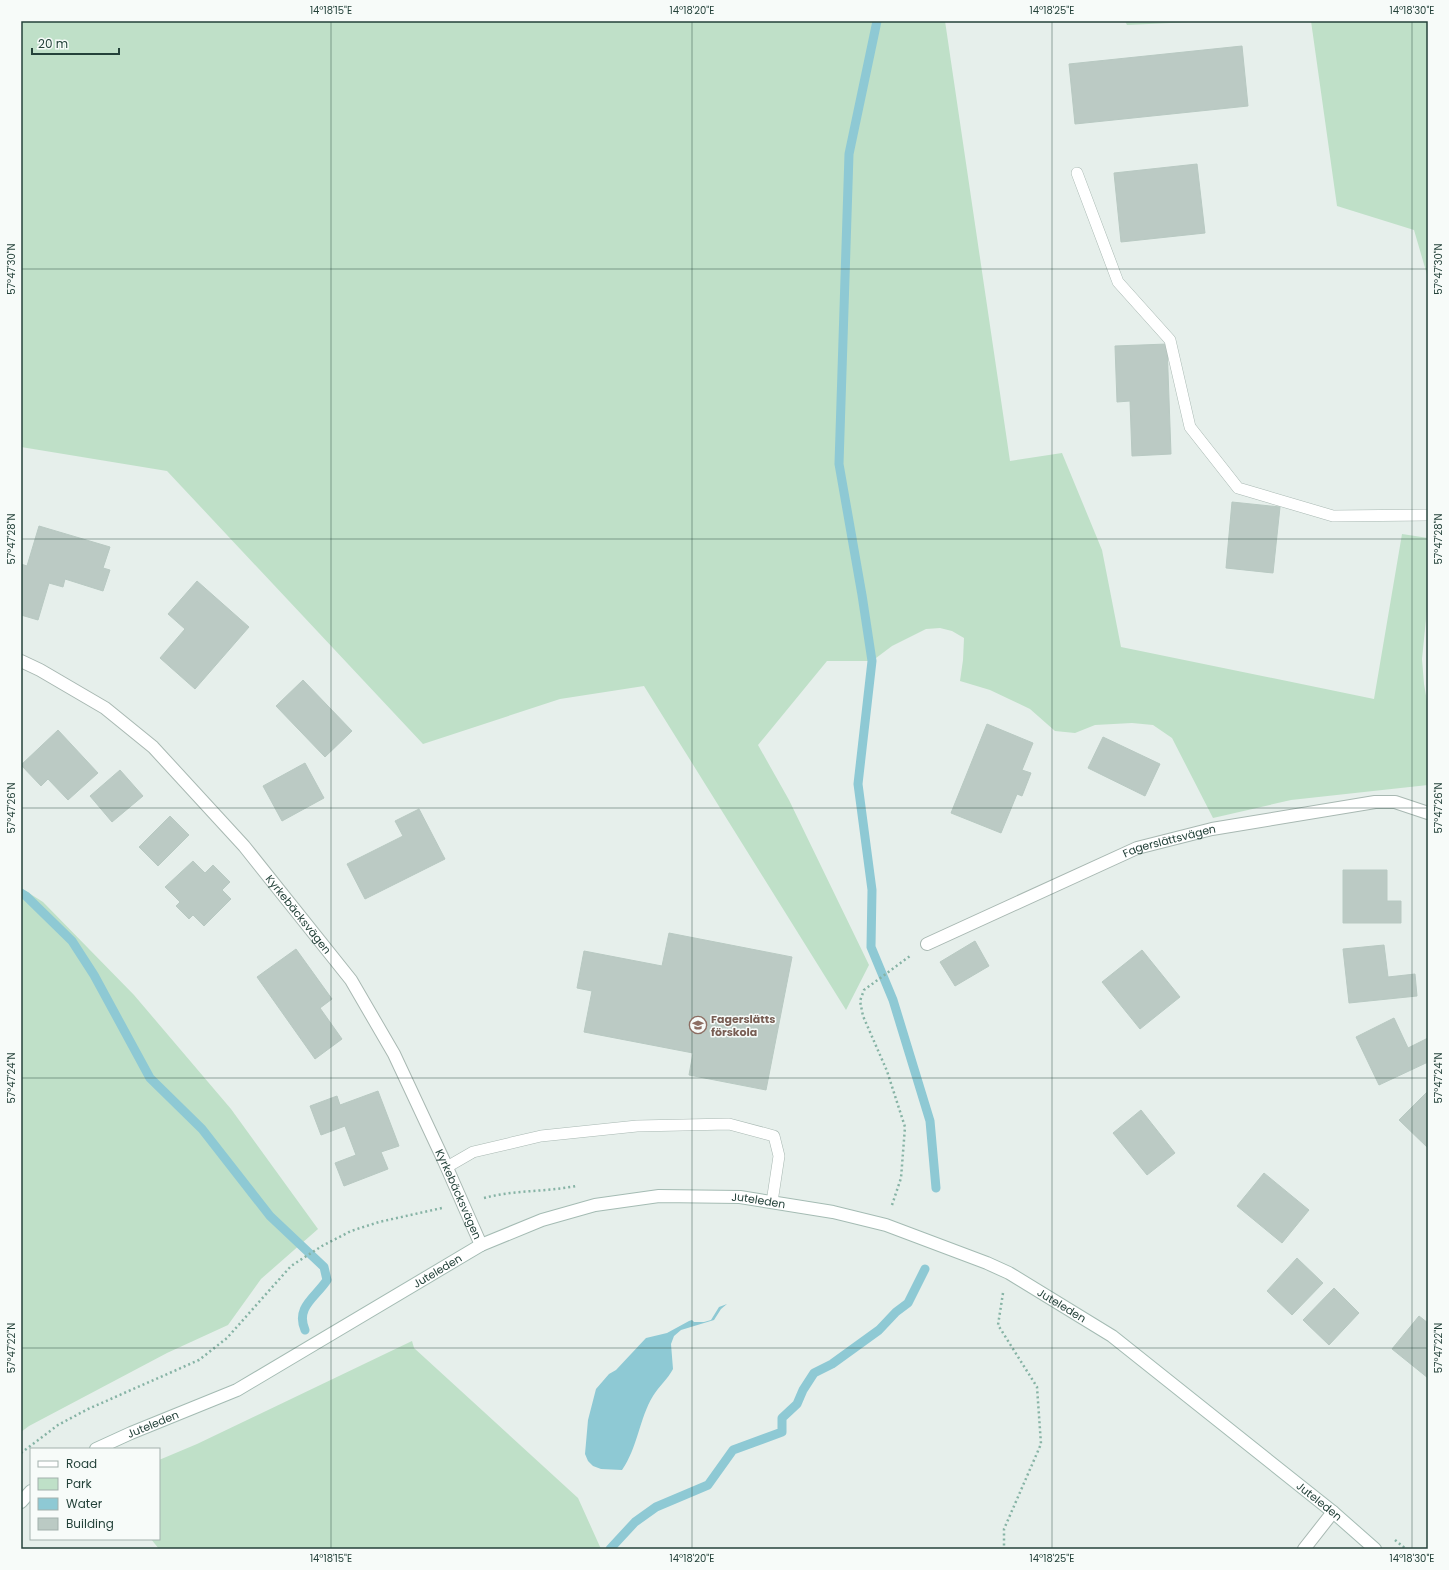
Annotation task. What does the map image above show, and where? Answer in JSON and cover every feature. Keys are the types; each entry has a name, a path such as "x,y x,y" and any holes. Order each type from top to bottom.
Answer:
{"street":[{"name":"Kyrkebäcksvägen","path":"21,662 40,670 105,708 153,747 244,846 351,980 394,1054 481,1245"},
{"name":"Fagerslättsvägen","path":"927,944 1137,848 1169,839 1212,828 1375,802 1395,802 1428,813"},
{"name":"Juteleden","path":"98,1448 236,1390 481,1245 542,1220 595,1205 652,1197 740,1197 833,1212 886,1225 987,1263 1009,1273 1112,1336 1333,1512 1375,1549"},
{"path":"21,1502 30,1492"},
{"path":"1304,1549 1333,1512"}],"lane":[{"path":"1077,174 1118,282 1170,340 1190,427 1238,488 1333,516 1428,515"},
{"path":"447,1168 473,1152 541,1136 637,1126 729,1124 774,1136 779,1156 772,1202"}],"path":[{"path":"884,1204 892,1206 901,1178 905,1127 887,1071 863,1016 860,1001 864,990 901,962"},
{"path":"21,1454 58,1425 199,1360 227,1338 291,1266 322,1246 351,1231 379,1222 501,1193 532,1190 553,1190 582,1185"},
{"path":"1004,1549 1004,1529 1042,1444 1037,1386 998,1325 1004,1286 1009,1273"},
{"path":"1394,1539 1406,1549"}],"green space":[{"path":"21,21 945,21 1010,461 1062,453 1102,550 1121,647 1374,699 1402,534 1428,538 1428,599 1422,659 1428,707 1428,785 1291,800 1213,818 1172,738 1153,725 1132,723 1095,725 1075,733 1055,731 1030,709 990,690 960,681 964,638 952,631 940,628 926,629 892,646 872,661 827,661 758,745 789,800 869,965 846,1010 644,686 560,699 423,744 167,471 21,447"},
{"path":"1125,21 1213,21 1127,25"},
{"path":"1311,21 1428,21 1428,278 1414,230 1337,206"},
{"path":"21,888 43,902 134,995 231,1109 318,1229 261,1279 228,1325 167,1353 29,1426 21,1432"},
{"path":"412,1341 414,1348 578,1498 601,1549 159,1549 152,1540 160,1540 160,1460 197,1444"}],"water":[{"path":"727,1304 721,1309 714,1320 681,1330 674,1336 671,1344 673,1369 655,1392 648,1405 632,1452 622,1470 601,1469 593,1466 588,1461 585,1454 588,1420 596,1389 609,1374 616,1370 646,1338 667,1333 692,1320 694,1322 704,1322 711,1320 719,1307"}],"building":[{"path":"1242,46 1248,106 1075,124 1069,64"},
{"path":"1197,164 1205,233 1121,242 1114,173"},
{"path":"1167,344 1171,454 1132,456 1130,401 1117,402 1115,346"},
{"path":"1232,502 1280,507 1273,573 1226,568"},
{"path":"39,526 110,547 103,568 110,570 103,591 65,579 63,587 49,583 38,620 21,615 21,564 27,566"},
{"path":"197,581 249,627 195,689 160,658 185,629 168,614"},
{"path":"303,680 352,731 325,757 276,706"},
{"path":"987,724 1033,743 1022,770 1031,773 1022,796 1017,794 1001,833 951,813"},
{"path":"58,730 98,773 68,800 48,779 41,786 21,765"},
{"path":"1103,737 1160,764 1145,796 1088,768"},
{"path":"305,763 324,798 282,821 263,786"},
{"path":"120,770 143,796 112,822 90,796"},
{"path":"419,809 445,859 365,899 347,864 403,836 395,821"},
{"path":"170,816 189,835 158,866 139,847"},
{"path":"193,861 205,873 213,865 230,882 222,890 231,899 204,926 193,915 189,919 176,906 180,902 165,887"},
{"path":"1343,870 1387,870 1387,901 1401,901 1401,923 1343,923"},
{"path":"669,933 792,957 766,1090 689,1075 693,1053 584,1032 592,991 577,988 584,951 662,966"},
{"path":"975,941 989,966 955,986 940,962"},
{"path":"1384,945 1388,977 1415,974 1417,996 1349,1003 1343,949"},
{"path":"296,949 332,999 320,1008 342,1039 315,1059 257,977"},
{"path":"1142,950 1180,997 1140,1029 1102,982"},
{"path":"1394,1018 1408,1048 1428,1038 1428,1062 1379,1085 1356,1037"},
{"path":"378,1091 399,1146 381,1152 388,1169 344,1186 335,1163 356,1155 345,1126 321,1135 310,1106 337,1096 340,1105"},
{"path":"1428,1091 1428,1148 1399,1120"},
{"path":"1141,1110 1175,1153 1147,1175 1113,1133"},
{"path":"1264,1173 1309,1210 1282,1243 1237,1206"},
{"path":"1297,1258 1323,1283 1292,1315 1267,1291"},
{"path":"1334,1288 1359,1313 1329,1345 1303,1320"},
{"path":"1419,1316 1428,1323 1428,1378 1392,1349"}],"waterway":[{"path":"877,21 849,154 839,464 872,661 858,784 872,890 871,947 893,1000 930,1121 936,1188"},
{"path":"21,893 26,896 72,941 94,975 150,1078 202,1129 270,1216 324,1267 327,1280 308,1303 305,1309 303,1315 305,1330"},
{"path":"610,1549 635,1522 656,1507 708,1485 733,1450 782,1432 782,1418 797,1404 803,1390 814,1373 832,1364 879,1330 896,1312 908,1303 925,1269"}],"place":[{"name":"Fagerslätts förskola","path":"698,1025"}]}
